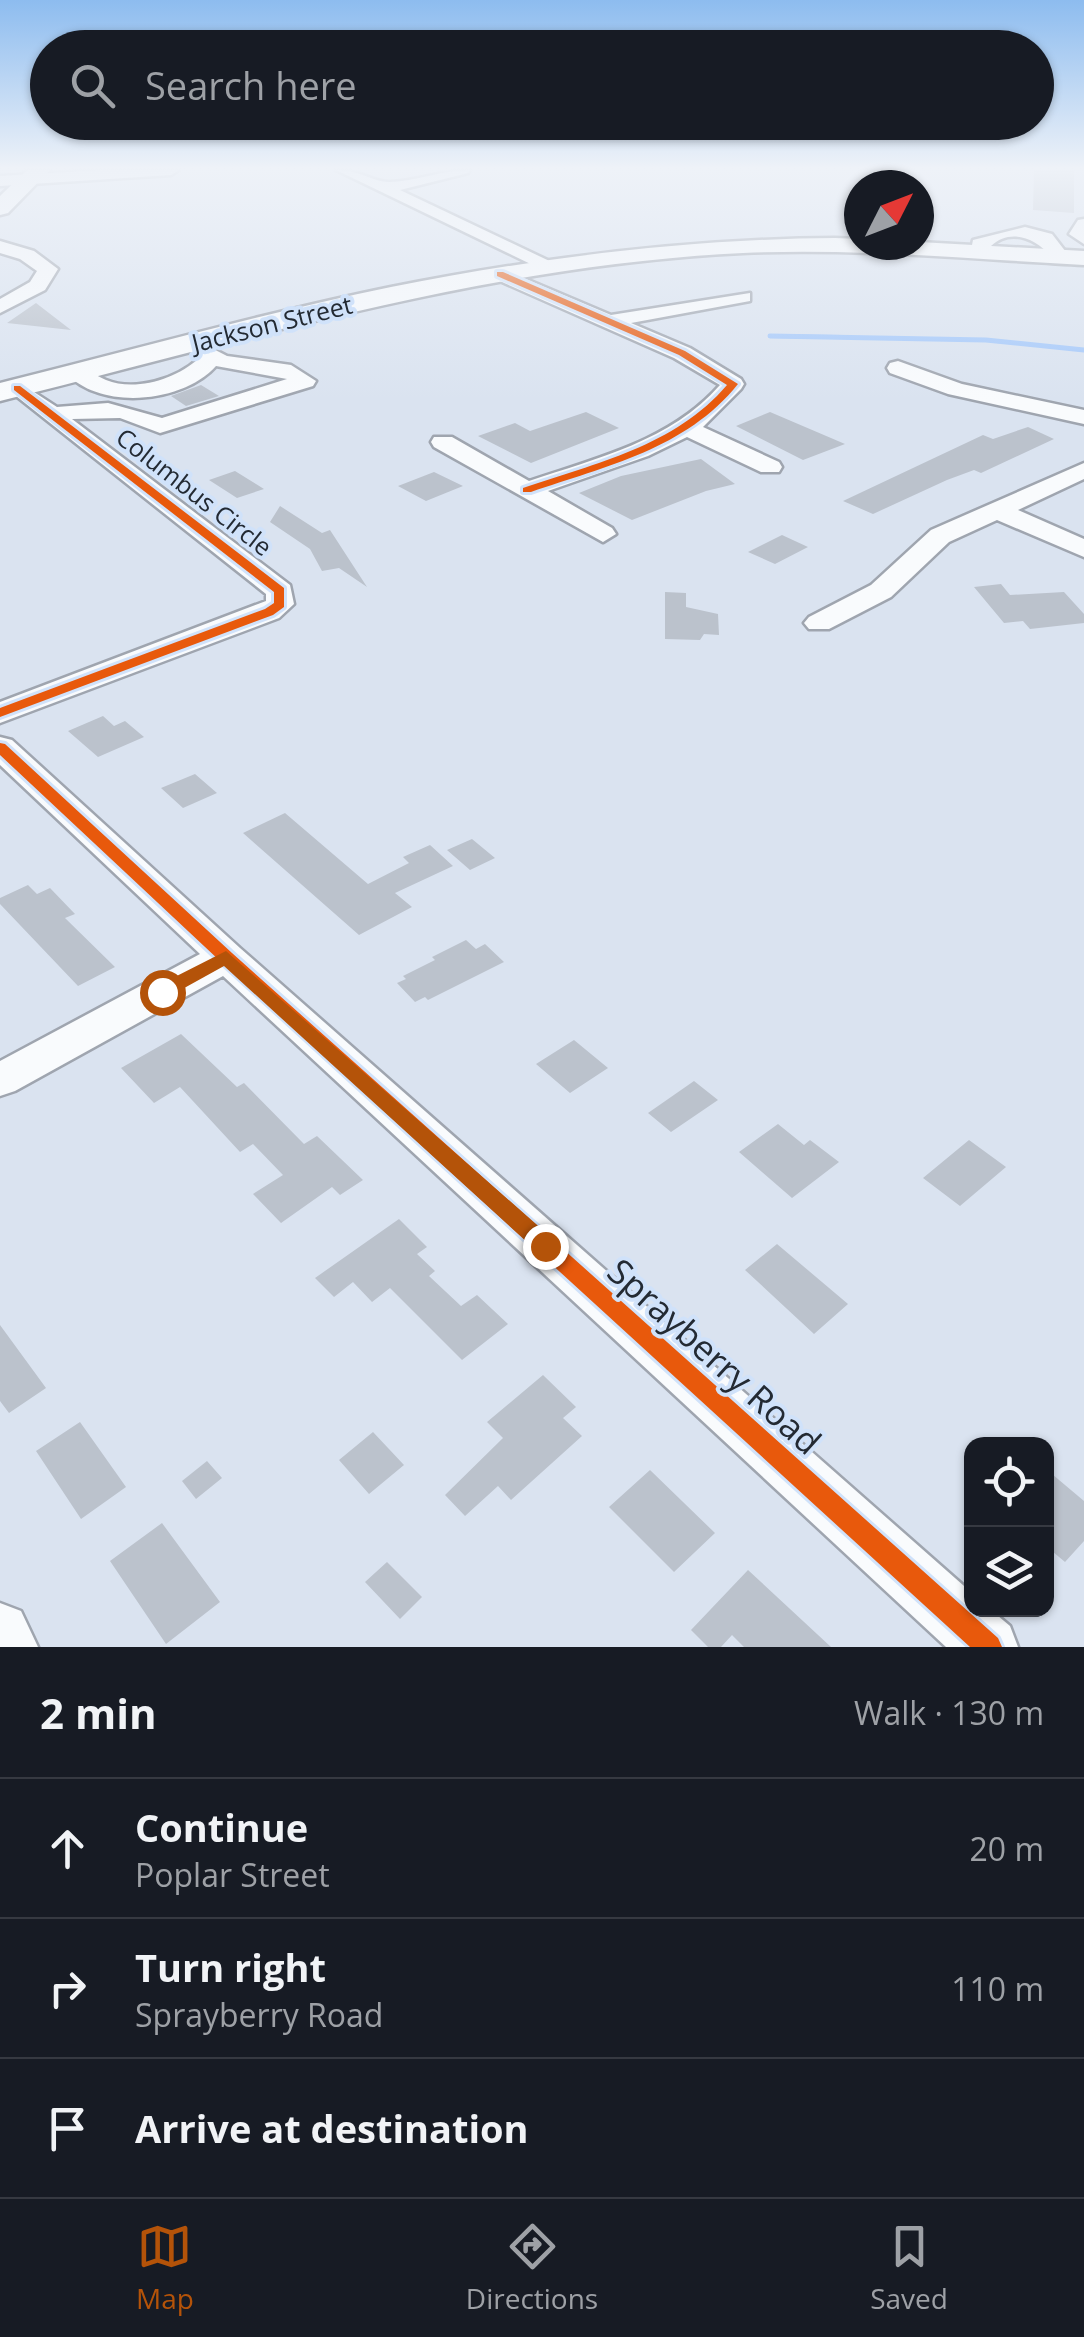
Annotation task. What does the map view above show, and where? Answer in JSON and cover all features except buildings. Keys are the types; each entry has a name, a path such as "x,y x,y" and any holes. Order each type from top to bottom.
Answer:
{"main road":[{"name":"Jackson Street","path":"9,390 77,373 202,351 390,295 550,266 745,247"},
{"name":"Jackson Street","path":"803,247 980,250 1072,257"}],"street":[{"path":"0,247 28,255 48,269 38,286 0,307"},
{"path":"510,247 550,266"},
{"path":"500,274 682,353 733,384 725,395 685,426 644,447 527,490"},
{"path":"608,321 743,297"},
{"path":"54,415 96,408 131,410 160,426 305,381 295,373 202,351"},
{"path":"898,368 956,390 1084,417"},
{"name":"Columbus Circle","path":"0,713 280,604 280,591 54,415 9,390"},
{"path":"685,426 770,468"},
{"path":"443,442 603,534"},
{"path":"819,623 881,591 940,536 1084,470"},
{"path":"995,510 1084,549"},
{"name":"Sprayberry Road","path":"0,747 226,957 989,1647"},
{"path":"0,1080 226,957"},
{"path":"0,1632 9,1647"}],"waterway":[{"path":"842,337 770,336 986,340 1084,350"}],"cycle path":[{"path":"500,274 682,353 733,384 715,406 667,439 527,490"},
{"path":"0,713 269,612 280,604 280,591 17,388"},
{"path":"0,747 226,957 989,1647"}],"route":[{"path":"162,992 226,957 545,1246"}]}
